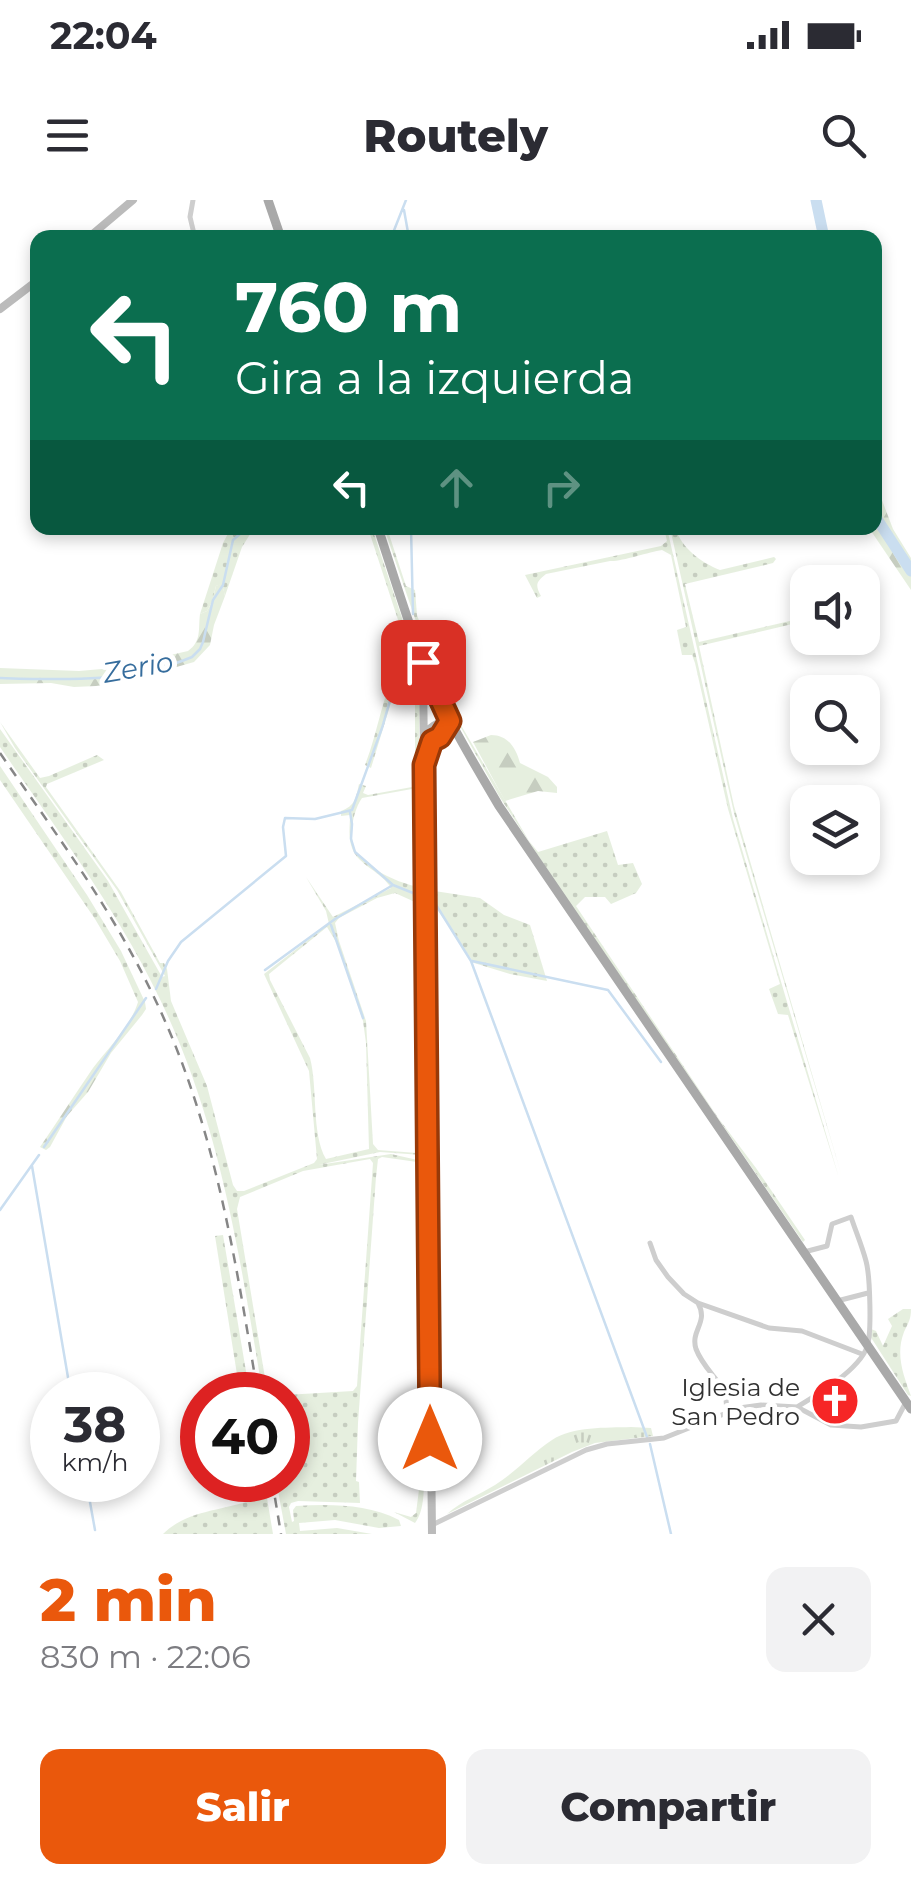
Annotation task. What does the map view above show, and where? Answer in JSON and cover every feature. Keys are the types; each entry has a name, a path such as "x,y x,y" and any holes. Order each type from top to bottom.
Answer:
{"main road":[{"path":"268,200 277,230"},
{"path":"380,535 423,662 450,721 525,847 836,1301 865,1350 909,1406"}],"street":[{"path":"97,230 132,200"},
{"path":"193,200 190,217 194,230"},
{"path":"0,309 30,286"},
{"path":"423,662 430,738"},
{"path":"430,738 450,721"},
{"path":"450,721 430,727 424,765 432,1530 586,1450 664,1438 740,1408 797,1407 830,1424 860,1427 896,1421 909,1406"},
{"path":"430,738 460,738"},
{"path":"797,1407 836,1382 865,1350 868,1294 867,1264 851,1217 832,1224 827,1246 803,1253"},
{"path":"650,1243 668,1277 698,1303 769,1328 802,1331 865,1350"},
{"path":"836,1301 868,1294"},
{"path":"698,1303 702,1321 694,1340 702,1362 726,1392 727,1412"}],"green space":[{"path":"882,500 893,529 911,558 911,590 874,535 882,535"},
{"path":"227,535 250,535 225,596 222,584 216,586 207,611 200,614"},
{"path":"370,535 374,535 420,672 422,1155 380,1152 318,1165 391,1154 422,1161 425,1467 422,1504 415,1523 394,1512 411,1517 416,1513 422,1466 417,1162 378,1159 358,1423 356,1481 360,1503 310,1501 310,1394 353,1391 357,1386 373,1163 370,1159 303,1171 240,1197 237,1209 264,1372 259,1372 216,1152 166,1012 89,876 0,747 0,729 108,881 162,977 165,976 117,890 0,722 40,778 97,755 104,760 46,787 121,892 167,969 171,1001 207,1086 233,1185 237,1191 244,1191 317,1159 309,1071 264,974 329,924 326,911 306,877 333,917 391,888 355,854 350,840 350,815 341,816 341,811 354,801 359,784 366,786 363,793 368,795 412,787 415,782 415,691 398,691 393,696 371,768 365,765 403,635 385,633 400,626","holes":["412,789 414,886 391,878 357,853 352,832 362,798","395,893 415,902 416,909 417,1153 378,1150 373,1144 366,1021 335,923 377,898","327,927 339,947 363,1021 369,1149 326,1159 318,1136 310,1058 269,974"]},
{"path":"386,535 406,586 415,590 423,632 433,633 427,647 455,715 529,841 538,852 607,831 618,865 633,863 642,884 636,893 611,904 605,897 585,897 576,906 803,1242 558,886 499,796 451,710 435,677"},
{"path":"669,535 733,819 839,1178 788,1015 778,1014 769,989 780,984 728,809 695,663 692,655 682,655 677,630 686,627 671,555 662,550 546,574 538,584 541,596 537,598 525,575 661,546"},
{"path":"672,535 678,535 693,554 720,570 776,559 773,563 685,584 699,642 790,621 790,625 699,646 734,806 842,1177 734,813"},
{"path":"222,583 225,596 210,645 194,662 96,686 0,684 0,668 113,668 188,651 197,639 200,614 207,611 216,586"},
{"path":"491,735 507,740 520,763 548,777 557,793 538,791 505,801 473,742"},
{"path":"0,766 87,895 121,951 145,1002 138,1002 95,919 0,780"},
{"path":"428,890 480,898 504,915 530,925 547,981 474,963 437,909 428,903"},
{"path":"138,1002 145,1002 142,1015 67,1116 50,1147 40,1147 125,1028"},
{"path":"223,1235 246,1372 236,1372 215,1236"},
{"path":"903,1309 911,1309 900,1349 911,1396 870,1336 871,1329 876,1331 883,1346 892,1326 888,1319"},
{"path":"651,1428 653,1436 595,1443 447,1514 503,1480 560,1435"},
{"path":"245,1502 268,1502 273,1534 163,1534 194,1516"},
{"path":"280,1502 294,1502 289,1507 292,1522 296,1506 336,1505 387,1515 399,1520 401,1526 379,1528 335,1520 299,1523 300,1531 337,1528 372,1534 286,1534"}],"waterway":[{"name":"Zerio","path":"394,230 406,200"},
{"path":"816,200 822,230"},
{"path":"404,210 408,230"},
{"path":"882,527 911,571"},
{"name":"Zerio","path":"0,678 121,676 192,657 203,642 213,600 223,585 233,540 239,535"},
{"path":"411,535 413,614"},
{"path":"396,683 407,636"},
{"path":"156,989 181,942 286,856 285,818 315,819 352,810 393,690"},
{"path":"431,757 433,900"},
{"path":"350,812 355,852 393,885 418,895"},
{"path":"265,970 335,919 393,885"},
{"path":"430,899 471,961 647,1437"},
{"path":"331,925 363,1018"},
{"path":"472,961 608,990 661,1062"},
{"path":"44,1147 146,998"},
{"path":"0,1210 39,1155"},
{"path":"32,1166 67,1372"},
{"path":"650,1444 671,1534"},
{"path":"90,1502 95,1530"}],"railway":[{"path":"0,753 118,929 173,1039 220,1189 254,1372"},
{"path":"276,1502 281,1534"}],"place":[{"name":"Iglesia de San Pedro","path":"835,1401"}],"route":[{"path":"423,662 450,721 440,737 432,741 424,765 430,1439"}]}
